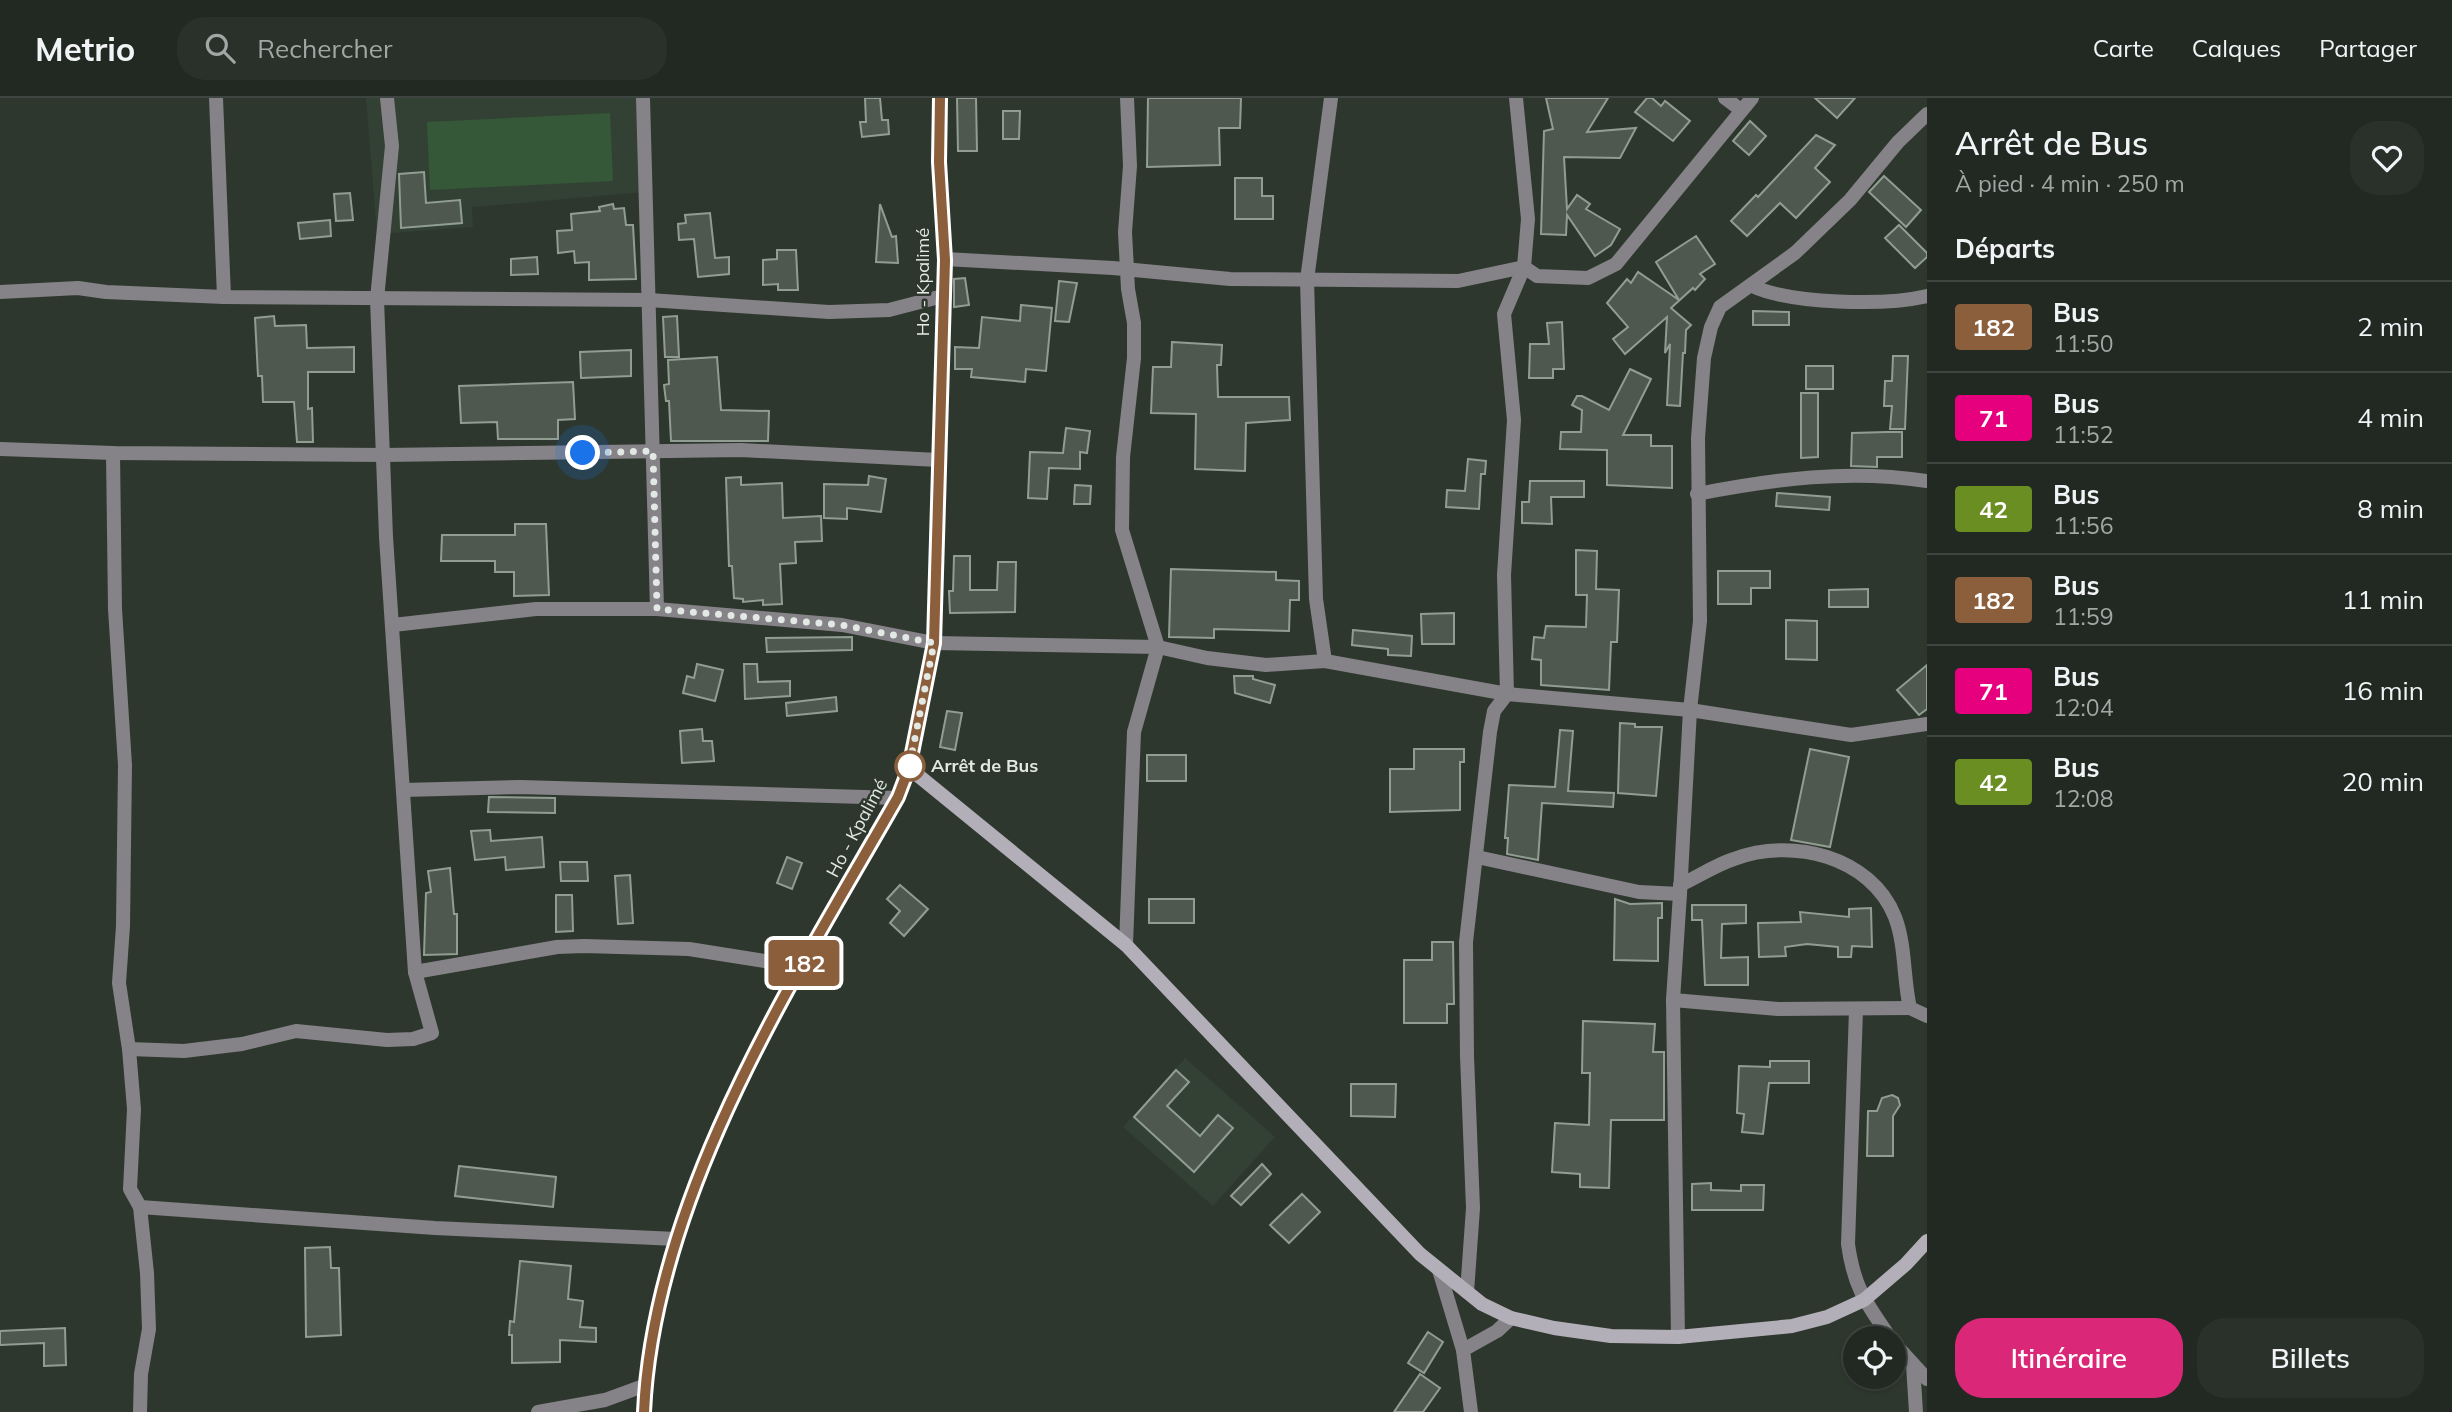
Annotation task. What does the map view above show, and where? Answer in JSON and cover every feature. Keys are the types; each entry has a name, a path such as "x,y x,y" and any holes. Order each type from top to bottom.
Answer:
{"main road":[{"name":"Ho - Kpalimé","path":"644,1412 663,1286 676,1239 749,1065 898,797 909,768 934,643 945,260 939,162 940,98"},
{"path":"909,768 1126,944 1420,1254 1482,1304 1511,1318 1554,1328 1611,1336 1678,1337 1792,1326 1827,1317 1864,1300 1906,1264 1927,1241"}],"street":[{"path":"216,98 224,297"},
{"path":"129,1049 184,1051 242,1044 296,1031 387,1040 413,1039 432,1033 415,972 386,537 377,299 392,146 387,98"},
{"path":"643,98 657,609"},
{"path":"1126,944 1134,732 1158,647 1122,530 1123,457 1134,358 1134,323 1125,232 1130,166 1127,98"},
{"path":"1325,661 1316,599 1307,280 1331,98"},
{"path":"1467,1292 1473,1209 1466,1056 1466,942 1490,733 1494,711 1507,694 1504,575 1514,419 1504,314 1524,267 1528,219 1516,98"},
{"path":"1725,98 1741,110"},
{"path":"945,260 1230,279 1458,281 1524,267 1537,276 1588,278 1616,264 1752,98"},
{"path":"1678,1337 1672,999 1690,710 1700,621 1698,494 1704,358 1711,327 1720,307 1795,253 1850,200 1898,142 1927,114"},
{"path":"1752,286 1767,293 1865,303 1927,296"},
{"path":"0,292 78,288 106,292 224,297 649,300 841,312 889,310 943,296"},
{"path":"0,449 113,453 384,455 741,450 938,460"},
{"path":"113,453 115,609 125,765 123,926 118,983 129,1049 134,1110 130,1189 140,1207 147,1273 149,1329 141,1374 140,1412"},
{"path":"1698,494 1808,476 1887,475 1927,481"},
{"path":"393,625 536,609 657,609 842,625 934,643 1158,647 1207,658 1266,665 1325,661 1507,694 1690,710 1850,735 1927,724"},
{"path":"403,790 520,787 898,797"},
{"path":"1477,856 1640,892 1680,889 1733,859 1762,852 1796,850 1846,863 1875,884 1895,917 1910,1008"},
{"path":"415,972 557,947 584,946 689,949 802,967"},
{"path":"1672,999 1778,1009 1910,1008 1927,1016"},
{"path":"1856,1010 1848,1244 1852,1273 1864,1300 1882,1326"},
{"path":"140,1207 435,1228 676,1239"},
{"path":"1439,1270 1463,1350 1471,1412"},
{"path":"1463,1350 1497,1331 1511,1318"},
{"path":"1906,1357 1927,1379"},
{"path":"1913,1365 1916,1412"},
{"path":"538,1412 605,1400 646,1385"}],"shaded area":[{"path":"366,98 642,98 645,192 472,207 473,227 377,234"},
{"path":"1185,1058 1275,1137 1213,1206 1123,1127"}],"green space":[{"path":"610,113 613,181 430,190 427,122"}],"building":[{"path":"865,98 880,98 882,120 888,120 889,134 862,137 860,122 866,122"},
{"path":"957,98 976,98 977,151 958,151"},
{"path":"1148,98 1241,98 1240,128 1219,128 1220,165 1147,167"},
{"path":"1546,98 1608,98 1587,132 1636,128 1620,158 1564,157 1567,209 1577,195 1590,204 1586,209 1620,229 1611,245 1595,256 1567,215 1566,235 1541,234 1544,131 1553,129"},
{"path":"1647,98 1652,98 1661,106 1665,101 1690,121 1673,141 1635,112"},
{"path":"1815,98 1855,98 1837,118"},
{"path":"1003,111 1020,111 1019,139 1003,139"},
{"path":"1750,121 1766,136 1749,155 1733,141"},
{"path":"1816,135 1835,145 1815,168 1830,182 1796,218 1780,203 1747,236 1731,221 1756,195 1758,197"},
{"path":"424,172 426,203 460,200 462,223 401,228 399,174"},
{"path":"1884,176 1921,210 1906,227 1869,192"},
{"path":"1235,178 1262,178 1262,196 1273,196 1273,219 1235,219"},
{"path":"350,193 353,220 336,221 334,194"},
{"path":"613,204 614,209 624,208 626,225 633,225 636,279 589,280 589,262 575,263 574,251 558,253 557,231 572,230 571,214 600,211 599,207"},
{"path":"880,204 892,237 896,236 898,263 876,262"},
{"path":"710,213 715,258 729,257 729,274 698,277 694,239 679,240 678,224 686,223 685,215"},
{"path":"330,220 331,236 300,239 298,223"},
{"path":"1899,225 1927,253 1927,257 1915,268 1885,238"},
{"path":"1696,236 1715,264 1700,274 1705,279 1695,290 1693,288 1671,308 1691,325 1686,330 1680,406 1667,405 1670,344 1665,353 1667,317 1625,354 1613,339 1628,327 1607,303 1627,279 1631,283 1638,272 1679,300 1656,262"},
{"path":"777,250 796,250 798,290 778,290 778,284 763,285 763,260 777,259"},
{"path":"537,257 538,274 511,275 511,259"},
{"path":"965,278 969,305 954,307 954,279"},
{"path":"1059,281 1077,283 1069,322 1055,321"},
{"path":"1021,305 1052,308 1046,371 1026,369 1025,382 971,377 972,369 955,369 955,347 979,348 982,317 1020,321"},
{"path":"1753,311 1789,312 1789,325 1753,325"},
{"path":"274,316 275,326 306,325 307,348 354,347 354,372 308,372 308,409 312,408 313,442 297,442 294,402 263,402 262,376 258,376 255,318"},
{"path":"677,316 679,357 665,357 663,317"},
{"path":"1562,322 1564,369 1553,369 1553,378 1529,378 1530,344 1549,344 1547,323"},
{"path":"1172,342 1222,345 1221,365 1217,365 1218,397 1289,397 1290,420 1246,423 1245,471 1195,469 1196,414 1151,413 1153,367 1171,367"},
{"path":"631,350 631,376 581,378 580,352"},
{"path":"1893,356 1908,356 1905,429 1890,429 1892,406 1884,406 1885,381 1892,381"},
{"path":"717,357 721,410 769,411 768,441 671,441 669,401 666,401 664,385 669,384 668,360"},
{"path":"1806,366 1833,366 1833,389 1806,389"},
{"path":"1630,369 1651,379 1623,435 1651,435 1651,446 1672,446 1672,488 1607,485 1607,450 1560,449 1561,432 1581,432 1582,410 1572,405 1577,396 1609,410"},
{"path":"573,382 575,419 558,420 558,439 498,439 497,422 461,423 459,386"},
{"path":"1801,393 1818,393 1818,457 1801,458"},
{"path":"1066,428 1090,431 1087,453 1080,452 1080,469 1049,468 1047,499 1028,498 1030,452 1063,453"},
{"path":"1902,432 1902,457 1877,457 1877,467 1851,466 1852,433"},
{"path":"1468,459 1486,461 1485,474 1481,474 1479,509 1446,507 1447,490 1465,491"},
{"path":"869,476 886,479 881,512 847,508 847,519 824,518 824,484 868,485"},
{"path":"741,477 741,485 782,483 783,518 821,516 822,541 795,542 796,563 780,564 782,604 763,605 763,600 743,602 743,599 734,598 732,566 729,566 726,478"},
{"path":"1530,481 1584,481 1584,497 1551,497 1552,524 1522,523 1522,502 1529,502"},
{"path":"1075,485 1091,486 1090,504 1074,504"},
{"path":"1777,493 1830,497 1829,510 1776,506"},
{"path":"515,524 546,524 549,595 514,596 514,572 495,572 495,561 441,561 442,535 515,535"},
{"path":"1576,550 1597,551 1596,589 1619,590 1617,642 1611,642 1609,690 1541,685 1541,660 1532,659 1534,637 1544,638 1546,626 1586,627 1587,595 1576,595"},
{"path":"954,556 970,556 970,590 997,590 998,562 1016,562 1015,612 950,613 949,591 953,591"},
{"path":"1171,569 1276,572 1276,580 1299,581 1299,600 1290,600 1289,631 1214,629 1214,638 1169,637"},
{"path":"1718,571 1770,571 1770,588 1751,588 1751,604 1718,604"},
{"path":"1868,589 1868,607 1829,607 1829,590"},
{"path":"1454,613 1454,644 1422,644 1421,614"},
{"path":"1786,620 1817,621 1817,660 1786,659"},
{"path":"1353,630 1412,636 1411,656 1388,655 1388,649 1352,645"},
{"path":"852,637 852,650 767,652 766,638"},
{"path":"697,664 723,670 715,701 683,693 687,676 694,678"},
{"path":"744,664 757,664 758,682 790,681 790,696 745,699"},
{"path":"1927,665 1927,709 1919,715 1897,690"},
{"path":"1234,676 1253,676 1253,679 1275,685 1270,703 1235,693"},
{"path":"836,697 837,711 787,716 786,703"},
{"path":"947,711 962,713 955,750 940,747"},
{"path":"1620,723 1635,724 1635,727 1662,727 1656,796 1618,793"},
{"path":"702,729 703,741 712,741 714,761 682,763 680,731"},
{"path":"1560,730 1573,731 1568,791 1614,793 1613,807 1542,803 1538,860 1507,854 1508,838 1505,838 1509,785 1555,787"},
{"path":"1414,749 1464,749 1464,762 1460,762 1460,810 1390,812 1390,769 1414,769"},
{"path":"1810,749 1849,757 1830,847 1791,840"},
{"path":"1147,755 1186,755 1186,781 1147,781"},
{"path":"489,797 555,798 555,813 488,812"},
{"path":"490,830 491,841 542,837 544,867 506,870 505,857 475,860 471,831"},
{"path":"787,857 802,863 792,889 777,883"},
{"path":"560,862 587,862 588,881 561,881"},
{"path":"450,868 454,914 457,914 457,954 424,955 426,893 431,892 428,871"},
{"path":"630,875 633,923 618,924 615,876"},
{"path":"900,885 928,909 904,936 890,923 900,911 887,899"},
{"path":"556,895 572,895 573,931 556,932"},
{"path":"1149,899 1194,899 1194,923 1149,923"},
{"path":"1615,899 1630,904 1662,903 1662,918 1658,918 1658,961 1614,960"},
{"path":"1692,905 1746,905 1746,923 1722,924 1721,958 1748,957 1748,985 1705,985 1702,920 1692,920"},
{"path":"1871,908 1872,947 1852,946 1851,957 1838,957 1838,947 1807,944 1785,947 1786,956 1759,957 1758,923 1801,922 1800,912 1849,917 1849,909"},
{"path":"1432,942 1453,942 1454,1004 1447,1004 1447,1023 1404,1023 1404,960 1432,960"},
{"path":"1583,1021 1655,1024 1653,1052 1664,1052 1664,1120 1611,1120 1609,1188 1580,1187 1580,1174 1552,1172 1555,1123 1589,1125 1590,1073 1582,1073"},
{"path":"1770,1061 1809,1061 1809,1083 1769,1083 1763,1134 1742,1132 1744,1114 1737,1113 1739,1066 1770,1067"},
{"path":"1176,1070 1189,1082 1167,1106 1200,1136 1218,1115 1233,1128 1194,1172 1134,1117"},
{"path":"1351,1084 1396,1084 1395,1117 1351,1116"},
{"path":"1892,1095 1898,1098 1900,1105 1893,1116 1893,1156 1867,1156 1868,1111 1877,1111 1882,1098"},
{"path":"1262,1164 1271,1174 1241,1205 1231,1196"},
{"path":"459,1166 556,1177 553,1207 455,1196"},
{"path":"1711,1183 1711,1190 1741,1191 1741,1185 1764,1185 1763,1210 1692,1210 1692,1184"},
{"path":"1302,1194 1320,1212 1289,1243 1270,1225"},
{"path":"330,1247 331,1268 339,1268 341,1335 306,1337 305,1248"},
{"path":"520,1261 571,1266 568,1299 583,1301 580,1327 596,1328 596,1342 560,1340 560,1362 512,1363 510,1321 514,1322"},
{"path":"65,1328 66,1365 44,1366 44,1343 0,1345 0,1331"},
{"path":"1428,1332 1443,1342 1424,1373 1408,1363"},
{"path":"1420,1374 1440,1388 1423,1412 1394,1412"}],"bus line":[{"name":"182","path":"644,1412 654,1331 663,1286 676,1239 694,1191 749,1065 898,797 909,768 934,643 945,260 939,162 940,98"}],"place":[{"name":"Arrêt de Bus","path":"910,766"}],"route":[{"path":"583,453 653,451 657,609 842,625 934,643 909,768 910,766"}]}
